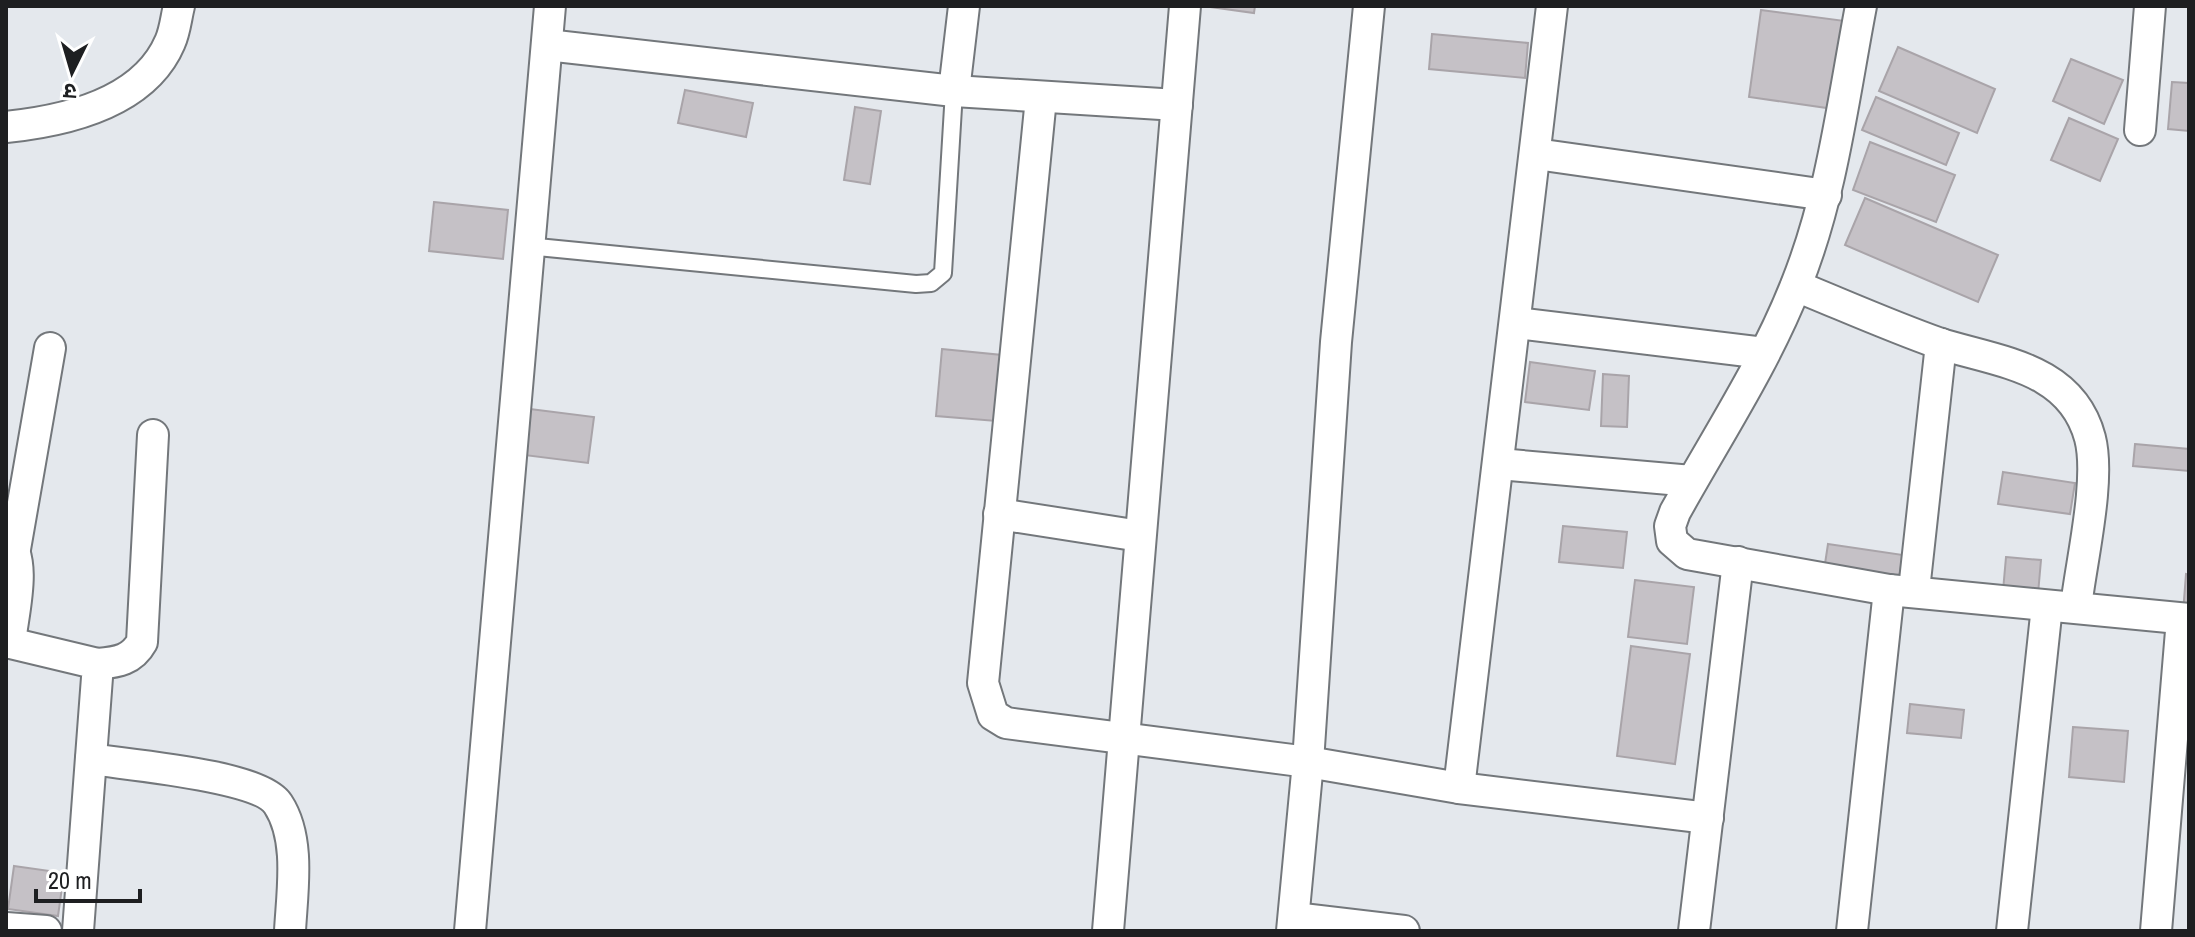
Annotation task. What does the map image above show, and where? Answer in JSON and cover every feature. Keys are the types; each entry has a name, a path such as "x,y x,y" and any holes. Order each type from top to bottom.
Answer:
{"street":[{"path":"6,127 55,122 116,97 148,76 170,43 179,6"},
{"path":"470,931 550,6"},
{"path":"954,91 964,6"},
{"path":"1108,931 1185,6"},
{"path":"1369,6 1336,342 1308,762 1293,924 1404,931"},
{"path":"1459,788 1517,323 1552,6"},
{"path":"1861,6 1826,195 1796,286 1764,353 1675,512 1670,526 1672,541 1687,554 1902,590 2186,619 2156,931"},
{"path":"2140,130 2150,6"},
{"path":"547,45 954,91 1177,105"},
{"path":"1041,98 983,683 993,715 1006,723 1308,762 1459,788 1708,818"},
{"path":"1536,154 1826,195"},
{"path":"1796,286 1941,344 2006,360 2040,375 2061,388 2090,437 2093,470 2061,607 2012,931"},
{"path":"1517,323 1764,353"},
{"path":"1852,931 1941,344"},
{"path":"50,348 11,543 8,642 98,664 120,661 135,653 142,642 153,435"},
{"path":"1499,464 1692,481"},
{"path":"999,514 1140,536"},
{"path":"1694,931 1738,562"},
{"path":"78,931 98,664"},
{"path":"91,759 237,781 264,791 278,803 286,824 293,871 290,931"},
{"path":"6,928 46,931"}],"lane":[{"path":"527,246 931,283 943,273 954,91"}],"building":[{"path":"1203,6 1255,6 1254,13"},
{"path":"1761,10 1845,21 1834,109 1749,97"},
{"path":"1432,34 1528,43 1525,78 1429,69"},
{"path":"1898,47 1995,89 1977,133 1879,91"},
{"path":"2071,59 2123,80 2104,124 2053,101"},
{"path":"2172,82 2189,83 2189,131 2168,129"},
{"path":"685,90 753,103 746,137 678,123"},
{"path":"1876,97 1959,133 1946,165 1862,130"},
{"path":"855,107 881,111 870,184 844,180"},
{"path":"2069,118 2118,139 2100,181 2051,160"},
{"path":"1870,142 1955,175 1936,222 1853,190"},
{"path":"1865,198 1998,255 1978,302 1845,245"},
{"path":"434,202 508,210 503,259 429,251"},
{"path":"942,349 1002,355 996,421 936,416"},
{"path":"1530,362 1595,371 1589,410 1525,402"},
{"path":"1603,374 1629,376 1627,427 1601,426"},
{"path":"530,409 594,417 588,463 524,455"},
{"path":"2135,444 2189,449 2189,471 2133,466"},
{"path":"2003,472 2075,483 2070,514 1998,504"},
{"path":"1563,526 1627,532 1623,568 1559,562"},
{"path":"1828,544 1903,555 1897,588 1823,577"},
{"path":"2006,557 2041,560 2038,594 2003,591"},
{"path":"2186,574 2189,575 2189,613 2183,613"},
{"path":"1635,580 1694,587 1687,644 1628,637"},
{"path":"1631,646 1690,654 1675,764 1617,756"},
{"path":"1910,704 1964,710 1961,738 1907,733"},
{"path":"2073,727 2128,731 2124,782 2069,777"},
{"path":"14,866 64,873 58,916 8,909"}]}
